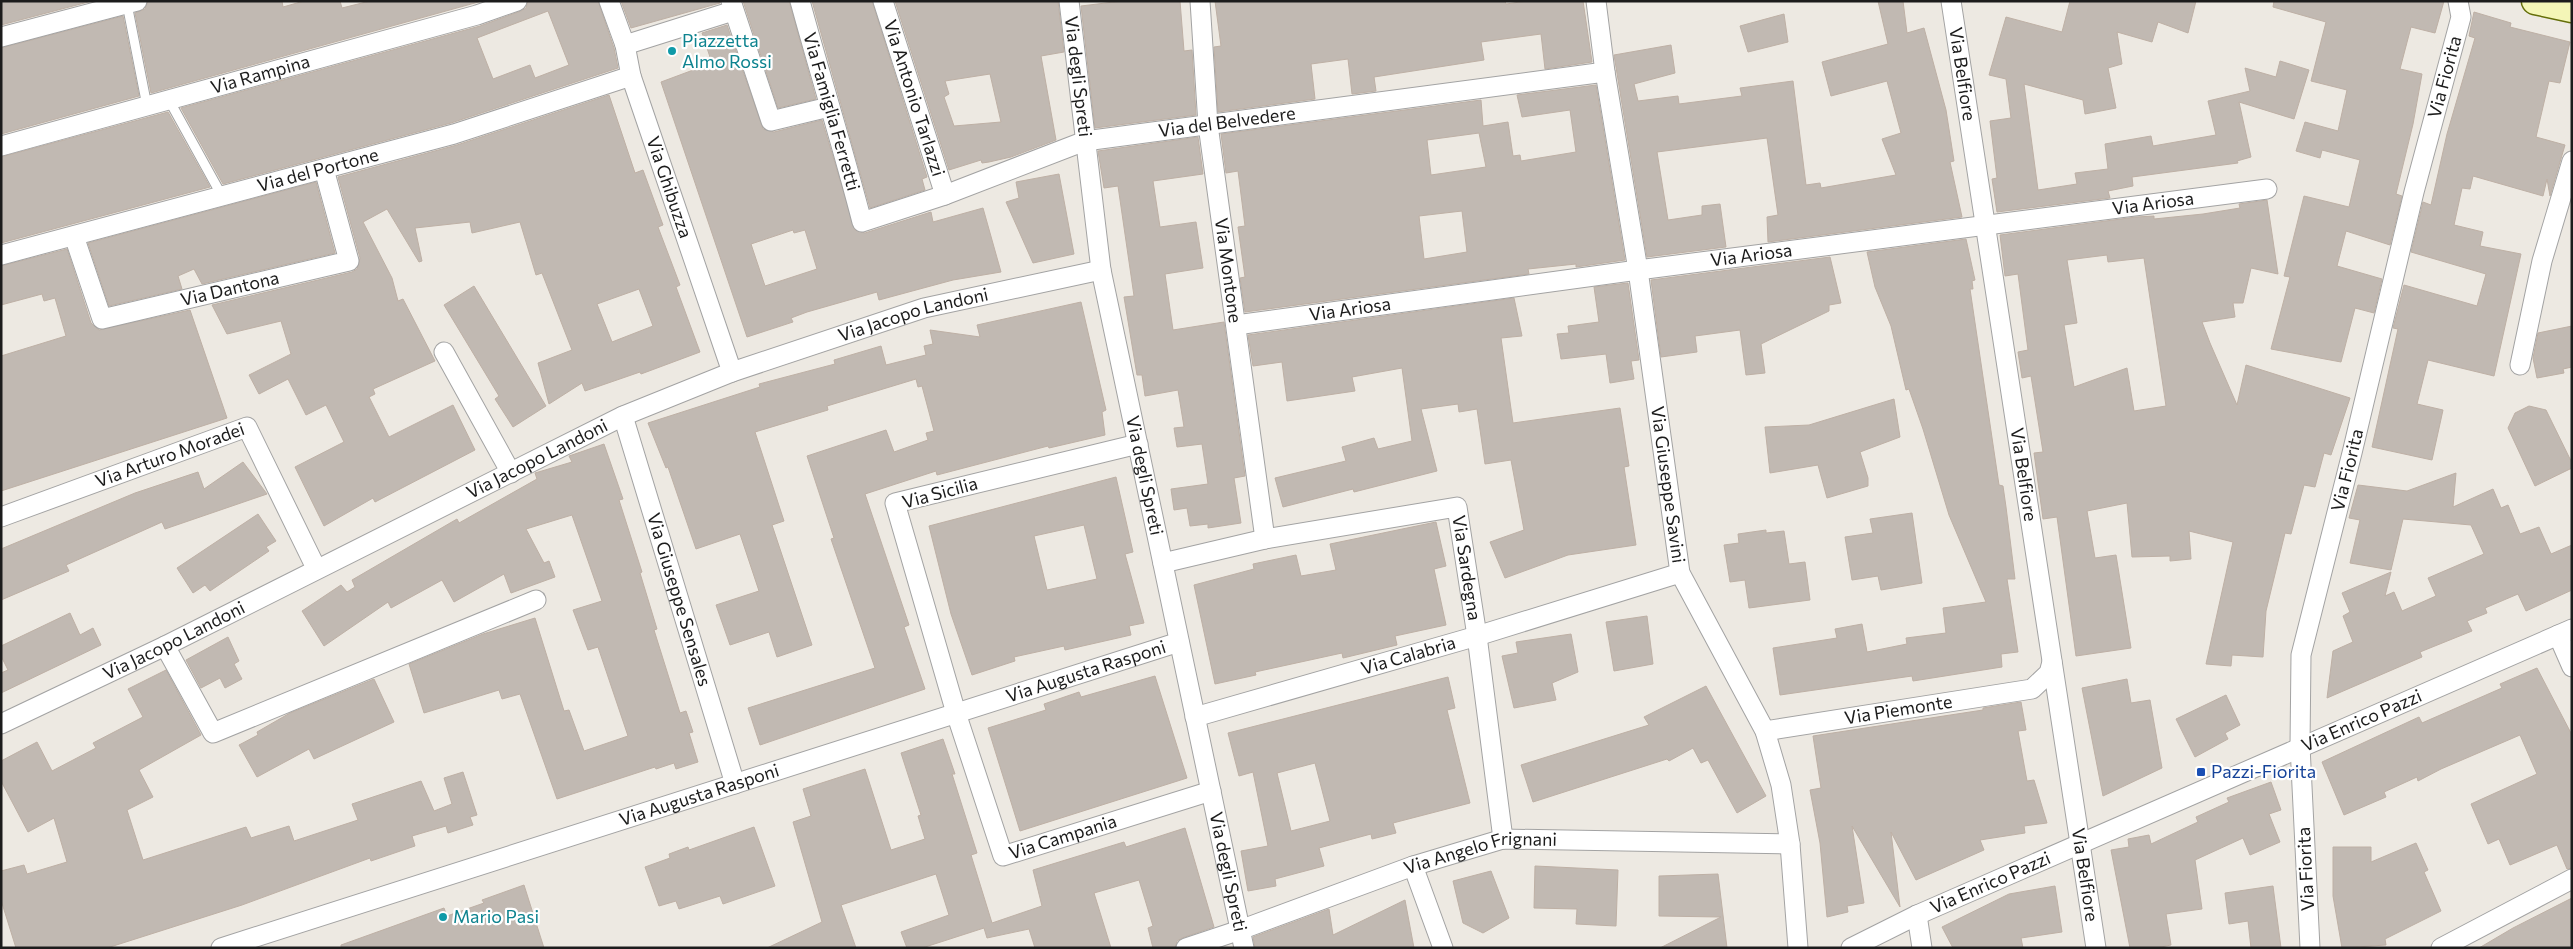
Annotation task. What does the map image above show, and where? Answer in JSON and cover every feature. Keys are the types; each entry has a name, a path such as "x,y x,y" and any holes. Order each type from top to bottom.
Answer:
{"street":[{"name":"Via Rampina","path":"1,146 477,15 517,1"},
{"name":"Via Ghibuzza","path":"610,1 625,45 631,76 732,372"},
{"name":"Via Famiglia Ferretti","path":"800,1 829,108 838,130 862,222"},
{"name":"Via Antonio Tarlazzi","path":"883,1 945,195"},
{"name":"Via degli Spreti","path":"1069,1 1101,270 1242,939"},
{"name":"Via Montone","path":"1200,1 1208,124 1265,539"},
{"name":"Via Giuseppe Savini","path":"1596,1 1605,72 1638,270 1680,574 1765,731 1781,785 1790,844 1798,948"},
{"name":"Via Belfiore","path":"1951,1 1987,226 2096,948"},
{"name":"Via Fiorita","path":"2310,948 2300,746 2301,655 2355,444 2414,192 2461,17 2458,1"},
{"path":"2535,1 2572,9"},
{"path":"1,37 132,3"},
{"path":"625,45 732,6 771,120 829,108"},
{"name":"Via del Belvedere","path":"862,222 945,195 1085,141 1605,72"},
{"name":"Via del Portone","path":"1,255 454,134 631,76"},
{"path":"2520,365 2542,261 2568,192 2572,161"},
{"name":"Via Dantona","path":"74,236 102,319 350,261 324,169"},
{"name":"Via Ariosa","path":"1236,325 1638,270 2267,189"},
{"name":"Via Jacopo Landoni","path":"1,724 165,646 316,568 623,416 732,372 924,308 1101,270"},
{"path":"444,352 511,473"},
{"name":"Via Giuseppe Sensales","path":"623,416 735,784"},
{"name":"Via Arturo Moradei","path":"1,517 247,427 316,568"},
{"name":"Via Sicilia","path":"956,713 894,503 1138,444"},
{"name":"Via Sardegna","path":"1163,563 1265,539 1457,507 1477,636 1503,839"},
{"name":"Via Calabria","path":"1195,717 1477,636 1680,574"},
{"path":"165,646 213,733 536,600"},
{"path":"2565,632 2572,667"},
{"name":"Via Enrico Pazzi","path":"1851,948 1917,915 2300,746 2565,632"},
{"name":"Via Augusta Rasponi","path":"221,948 1179,642"},
{"path":"2052,662 2049,673 2032,689 2051,700 2059,709"},
{"name":"Via Piemonte","path":"1765,731 2032,689"},
{"name":"Via Campania","path":"956,713 1003,856 1211,791"},
{"name":"Via Angelo Frignani","path":"1186,948 1242,939 1413,866 1503,839 1790,844"},
{"path":"1413,866 1442,948"},
{"path":"2441,948 2572,880"},
{"path":"1917,915 1922,948"}],"lane":[{"path":"132,3 147,106"},
{"path":"169,100 222,196"}],"building":[{"path":"1,1 92,1 1,25"},
{"path":"148,1 282,1 283,7 304,1 340,1 342,8 370,1 482,1 151,93 135,13 145,9"},
{"path":"528,1 598,1 614,48 618,68 451,123 223,184 181,108 480,26 526,8","holes":["548,11 569,65 535,78 530,65 493,79 477,38"]},
{"path":"621,1 720,1 720,3 631,28"},
{"path":"743,1 789,1 816,99 778,108"},
{"path":"812,1 872,1 927,177 922,179 925,190 870,208"},
{"path":"895,1 1058,1 1064,52 1041,56 1056,140 1011,157 982,163 981,160 949,170","holes":["990,74 1001,122 954,126 944,97 949,94 945,81"]},
{"path":"1122,1 1180,1 1184,51 1192,50 1196,115 1095,128 1081,6"},
{"path":"1215,1 1505,1 1506,4 1527,1 1583,1 1592,62 1545,69 1541,34 1481,42 1484,60 1374,77 1376,91 1352,94 1348,59 1311,64 1315,99 1218,112 1214,47 1221,46"},
{"path":"1878,1 1903,1 1907,33 1924,28 1946,110 1954,161 1950,162 1962,217 1768,242 1767,217 1778,215 1767,138 1657,152 1668,220 1702,215 1702,206 1720,204 1726,247 1647,257 1614,55 1671,45 1675,73 1634,84 1638,101 1678,96 1679,104 1742,96 1740,88 1793,81 1806,185 1820,183 1821,188 1896,175 1882,139 1901,133 1887,81 1831,96 1822,62 1888,44"},
{"path":"2070,1 2196,1 2188,33 2158,22 2152,42 2117,32 2122,64 2108,68 2116,108 2085,114 2083,100 2024,84 2038,190 2077,184 2075,173 2108,169 2105,144 2151,136 2153,146 2216,135 2208,101 2250,91 2245,68 2276,77 2280,61 2309,70 2294,119 2239,102 2251,157 2237,161 2238,163 2132,177 2133,186 2108,191 2110,198 1997,212 1992,179 1997,178 1990,121 2011,118 2006,79 1989,75 2006,17 2062,32"},
{"path":"2274,1 2444,1 2435,33 2411,27 2400,69 2422,74 2413,124 2396,194 2402,196 2390,245 2346,231 2337,266 2382,279 2374,313 2355,308 2341,362 2271,349 2290,277 2284,276 2304,196 2349,207 2360,160 2322,150 2320,158 2296,151 2305,122 2338,131 2347,90 2311,81 2326,22 2273,7"},
{"path":"2474,12 2511,23 2510,27 2570,42 2560,83 2549,81 2536,137 2565,145 2550,196 2547,179 2543,196 2473,176 2470,189 2462,188 2454,225 2483,232 2480,246 2521,254 2494,376 2428,360 2417,404 2443,410 2432,460 2372,447 2398,329 2393,328 2404,285 2477,306 2486,274 2411,252 2423,202 2431,205 2447,134 2475,38 2469,36"},
{"path":"1784,14 1788,42 1748,52 1740,26"},
{"path":"123,16 139,96 1,134 1,48"},
{"path":"727,25 763,129 774,132 822,120 855,230 865,233 931,212 933,222 983,208 1001,272 953,280 879,300 877,292 807,312 791,318 793,322 747,337 661,82 712,63 702,33","holes":["793,230 794,233 805,230 817,269 765,286 751,244"]},
{"path":"1596,85 1625,260 1576,267 1576,264 1528,269 1529,274 1245,312 1240,278 1245,277 1238,227 1245,226 1238,171 1226,173 1221,134 1481,100 1483,126 1508,122 1513,156 1520,155 1521,161 1576,152 1570,110 1522,117 1517,95","holes":["1479,133 1486,167 1431,175 1427,140","1462,211 1467,252 1424,259 1419,216"]},
{"path":"609,95 635,173 643,170 663,225 658,227 680,285 676,287 700,352 641,374 640,372 585,391 582,383 549,404 538,363 572,350 542,273 536,275 520,222 472,233 470,222 415,228 422,261 419,262 387,209 363,222 392,278 398,301 403,299 435,361 373,389 375,394 369,397 389,437 453,405 475,450 375,502 373,498 324,526 295,467 344,442 326,405 306,415 288,379 259,394 249,375 291,354 281,321 227,334 212,305 352,272 357,269 360,258 338,177 457,145","holes":["639,289 653,326 612,342 597,304"]},
{"path":"168,112 210,187 1,243 1,157"},
{"path":"1198,137 1203,174 1153,181 1160,227 1196,222 1203,268 1165,274 1173,330 1224,322 1245,476 1234,478 1241,523 1208,528 1208,524 1190,526 1187,508 1174,510 1171,489 1208,484 1202,444 1177,447 1174,428 1184,427 1178,390 1145,396 1142,375 1137,375 1124,297 1134,296 1118,186 1104,188 1098,151"},
{"path":"1059,174 1074,254 1033,263 1006,202 1019,198 1016,182"},
{"path":"316,182 335,253 202,284 194,269 178,276 182,289 109,306 88,243"},
{"path":"2267,200 2278,274 2251,268 2243,303 2233,303 2235,317 2202,322 2237,405 2246,365 2350,398 2331,455 2324,453 2315,487 2304,485 2291,534 2285,533 2266,611 2263,657 2232,655 2231,666 2206,664 2233,542 2189,531 2191,559 2170,561 2170,556 2132,557 2127,503 2087,511 2095,558 2116,555 2131,648 2076,656 2057,517 2043,519 2034,453 2043,452 2031,376 2022,378 2018,352 2028,350 2018,274 2005,276 2000,235 2136,217 2154,216 2154,219 2203,214 2240,208 2239,204","holes":["2107,255 2108,262 2144,258 2166,406 2134,411 2127,368 2074,387 2064,325 2077,323 2067,260"]},
{"path":"1966,239 1975,280 1972,281 1973,289 1970,289 1999,485 2003,486 2006,507 2015,579 2007,579 2018,652 2001,654 2002,667 1913,681 1912,676 1780,695 1773,648 1837,638 1835,629 1862,624 1867,652 1907,644 1906,638 1946,633 1943,608 1986,602 1949,515 1923,429 1909,389 1906,390 1891,326 1875,287 1867,252"},
{"path":"67,249 91,323 99,330 190,310 227,418 1,491 1,356 66,336 55,298 44,301 42,294 1,305 1,266"},
{"path":"1830,257 1841,303 1829,305 1829,311 1761,344 1765,373 1746,375 1740,330 1695,336 1697,352 1661,357 1651,280"},
{"path":"1628,283 1639,360 1631,361 1634,379 1610,383 1606,354 1561,359 1557,334 1569,333 1568,326 1599,322 1594,287"},
{"path":"474,286 546,406 513,427 495,399 499,396 444,305"},
{"path":"1514,298 1522,336 1501,338 1513,423 1620,408 1629,466 1624,467 1636,545 1568,555 1505,578 1490,542 1524,530 1511,460 1485,464 1477,409 1459,412 1458,404 1421,409 1437,471 1354,492 1353,489 1283,507 1275,478 1346,461 1342,447 1374,438 1378,449 1412,441 1402,368 1352,377 1355,391 1287,401 1282,362 1253,366 1248,335"},
{"path":"1081,302 1106,410 1102,412 1105,435 1049,448 1048,446 937,475 936,471 865,494 909,625 904,627 925,689 760,745 748,708 875,668 831,539 834,538 807,456 886,430 894,452 928,440 926,433 934,431 922,386 918,387 916,379 827,406 828,410 755,432 784,521 772,525 812,645 777,657 769,632 730,645 716,605 759,591 740,534 696,549 668,467 666,468 648,423 760,387 759,384 835,364 834,360 881,346 886,365 926,355 924,346 933,344 930,330 980,337 977,325"},
{"path":"2572,326 2572,367 2563,369 2564,373 2537,378 2533,358 2538,333"},
{"path":"1894,399 1900,437 1860,452 1868,478 1868,486 1827,498 1818,465 1770,473 1765,427 1809,425"},
{"path":"2529,406 2546,410 2572,463 2572,468 2535,486 2508,428 2515,413"},
{"path":"604,444 623,499 619,500 642,572 640,573 657,629 654,630 680,713 686,711 693,732 689,733 698,762 676,769 674,763 656,769 655,767 557,799 520,694 502,699 499,690 424,713 409,664 483,634 535,618 564,711 569,710 584,751 628,736 598,647 588,650 573,610 602,601 572,515 526,529 544,563 549,561 555,577 511,593 504,574 454,602 442,580 391,608 388,602 324,646 302,611 341,585 347,592 355,587 352,580 457,519 459,523 537,479 535,473 572,462 569,456"},
{"path":"243,462 267,494 165,529 162,522 66,565 69,571 1,600 1,549 135,493 198,472 204,489"},
{"path":"2456,473 2453,507 2493,489 2501,508 2508,505 2520,534 2539,527 2551,554 2572,545 2572,590 2526,611 2518,594 2485,608 2487,613 2467,621 2472,631 2420,652 2422,657 2327,698 2333,651 2353,642 2343,616 2350,612 2342,593 2391,572 2385,596 2394,592 2402,611 2436,596 2428,578 2484,554 2471,525 2403,519 2391,570 2350,563 2360,520 2349,518 2358,485 2407,491"},
{"path":"1116,477 1133,552 1125,554 1144,623 1129,626 1131,635 1065,650 1064,646 1014,657 1015,661 972,675 951,614 929,526","holes":["1084,525 1097,579 1047,590 1034,536"]},
{"path":"1912,513 1922,583 1881,590 1878,576 1852,580 1845,537 1873,533 1870,519"},
{"path":"258,514 276,541 266,547 269,551 210,591 205,585 193,593 177,568"},
{"path":"1436,522 1446,566 1434,569 1446,625 1395,636 1397,645 1343,658 1342,653 1255,672 1256,675 1215,684 1194,585 1254,569 1253,564 1296,555 1301,576 1336,570 1330,544"},
{"path":"1766,530 1766,533 1784,531 1789,564 1805,562 1810,600 1749,608 1745,580 1730,582 1724,545 1739,543 1738,534"},
{"path":"70,613 80,635 93,628 101,645 1,693 1,673 8,670 1,656 1,646"},
{"path":"1647,616 1653,664 1614,671 1606,622"},
{"path":"1571,634 1578,672 1552,683 1556,700 1514,708 1502,656 1518,653 1516,642"},
{"path":"228,637 239,661 234,664 242,679 225,688 220,678 201,688 186,660"},
{"path":"2537,668 2572,735 2572,868 2567,869 2557,845 2510,865 2499,839 2488,844 2471,804 2537,774 2520,735 2418,781 2417,777 2384,792 2386,797 2344,815 2322,762 2419,717 2422,723 2502,688 2500,684"},
{"path":"166,670 201,735 139,770 153,797 127,810 143,860 246,827 251,838 289,826 294,841 358,820 352,804 421,781 434,811 452,804 444,778 463,772 477,815 470,817 473,825 448,833 446,826 412,836 415,846 371,861 370,858 242,905 107,948 16,948 1,900 1,871 24,865 27,874 67,862 54,818 28,832 1,781 1,761 37,742 52,771 96,748 93,743 143,717 128,689"},
{"path":"1155,676 1187,778 1020,831 988,728 1046,710 1044,704 1079,692 1081,697"},
{"path":"1448,677 1455,708 1447,710 1470,803 1393,823 1396,833 1372,839 1371,834 1319,848 1324,866 1275,879 1276,886 1248,891 1241,851 1268,846 1253,772 1239,776 1228,733","holes":["1315,763 1330,821 1291,831 1277,773"]},
{"path":"374,679 394,722 314,759 309,749 257,777 239,745 258,735 257,732 290,713"},
{"path":"2127,679 2131,703 2150,700 2162,768 2103,796 2082,688"},
{"path":"1706,686 1766,796 1737,813 1708,760 1701,763 1693,748 1669,761 1667,759 1533,802 1521,765 1649,725 1644,717"},
{"path":"2226,695 2240,725 2225,733 2228,739 2195,757 2176,719"},
{"path":"2021,702 2026,730 2018,731 2027,781 2034,780 2047,823 2024,826 2025,833 1980,840 1984,850 1916,880 1891,832 1900,907 1852,826 1864,903 1847,906 1848,912 1827,917 1820,843 1810,790 1821,788 1813,736 1983,710 1983,708"},
{"path":"943,739 977,853 971,855 992,923 1042,906 1033,870 1124,842 1126,847 1185,828 1214,927 1182,938 1177,941 1175,948 1153,948 1148,928 1153,926 1139,880 1094,893 1111,948 1035,948 1029,929 987,938 984,928 922,948 907,948 901,932 949,915 936,874 841,905 856,948 767,948 822,922 793,822 811,816 803,789 865,769 891,850 925,839 918,816 921,815 901,753"},
{"path":"2271,782 2281,810 2269,814 2280,842 2250,855 2243,838 2195,860 2202,909 2166,914 2171,945 2156,948 2130,948 2111,850 2129,847 2128,839 2149,835 2151,844 2198,822 2196,817 2229,802 2227,798"},
{"path":"754,827 775,886 723,904 720,896 679,909 676,901 659,906 645,867 670,858 669,854 688,847 689,850"},
{"path":"2416,843 2428,870 2424,872 2441,911 2385,939 2386,945 2342,948 2333,896 2333,847 2371,847 2371,862"},
{"path":"1535,866 1618,870 1616,926 1576,924 1577,909 1534,908"},
{"path":"1491,871 1509,918 1483,933 1463,923 1453,881"},
{"path":"1718,874 1727,948 1660,948 1721,917 1659,916 1659,876"},
{"name":"Mario Pasi","path":"524,885 544,948 341,948 341,945 444,908 447,916 484,903 482,900"},
{"path":"2055,886 2062,932 2021,938 2023,948 1953,948 1942,927 2009,894"},
{"path":"2273,886 2281,948 2251,948 2248,921 2229,924 2225,893"},
{"path":"2572,898 2572,948 2479,948 2513,928"},
{"path":"1405,900 1414,948 1255,948 1253,937 1329,909 1333,935"}],"place":[{"name":"Piazzetta Almo Rossi","path":"672,51"},
{"name":"Pazzi-Fiorita","path":"2201,772"},
{"name":"Mario Pasi","path":"443,917"}]}
